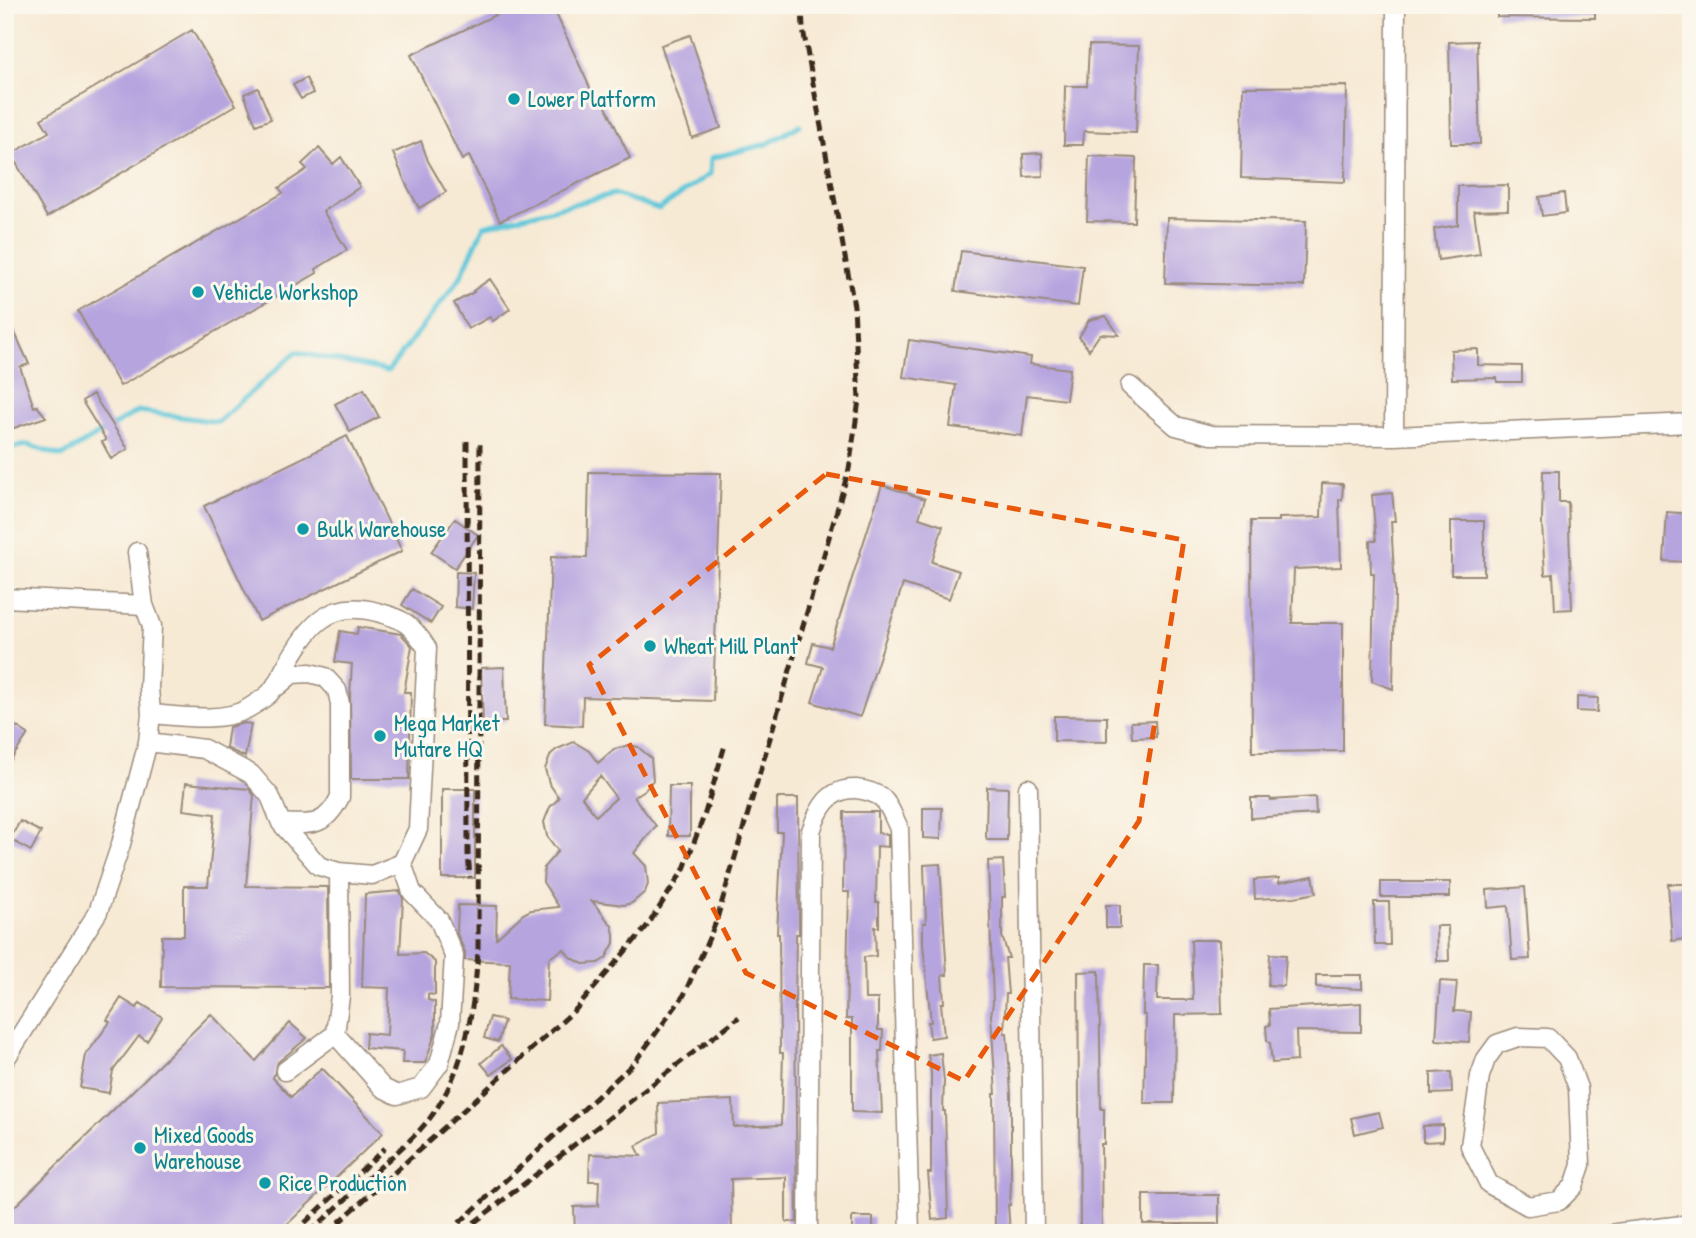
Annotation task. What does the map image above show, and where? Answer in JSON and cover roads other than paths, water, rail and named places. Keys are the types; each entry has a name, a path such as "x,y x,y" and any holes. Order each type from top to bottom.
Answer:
{"street":[{"path":"1394,436 1396,5"},
{"path":"1130,387 1175,426 1211,436 1394,436 1691,423"},
{"path":"5,1060 98,912 121,844 148,742 152,626 144,605 137,552"},
{"path":"5,598 144,605"},
{"path":"148,742 204,749 251,774 270,796 281,823 319,866 339,872 372,875 402,863 418,829 425,714 427,648 413,627 393,616 362,607 344,607 323,617 296,648 270,693"},
{"path":"151,714 209,718 245,711 292,674 310,673 325,677 337,690 340,704 340,797 334,809 323,820 314,824 281,823"},
{"path":"1028,788 1034,1233"},
{"path":"808,1233 811,831 817,814 828,799 845,789 868,790 884,800 899,828 910,1233"},
{"path":"335,1034 383,1088 397,1095 421,1088 439,1064 450,1023 454,956 439,920 412,892 402,863"},
{"path":"285,1071 335,1034 340,996 339,872"},
{"path":"1518,1037 1548,1038 1567,1058 1578,1088 1581,1165 1574,1186 1559,1201 1528,1206 1489,1184 1470,1146 1479,1076 1486,1059 1497,1044 1518,1037"},
{"path":"1616,1233 1691,1224"}],"waterway":[{"path":"5,449 27,445 62,456 138,411 218,422 296,352 388,371 460,278 484,226 614,194 659,209 710,174 711,158 767,144 800,125"}],"railway":[{"path":"448,1233 634,1063 684,995 716,922 849,469 859,400 854,306 803,29 802,5"},
{"path":"467,441 470,877"},
{"path":"309,1233 406,1144 430,1118 452,1080 471,1016 478,951 480,442"},
{"path":"327,1233 577,1008 648,925 684,869 705,813 725,745"},
{"path":"462,1232 739,1017"},
{"path":"294,1233 385,1148"}],"place":[{"name":"Lower Platform","path":"514,99"},
{"name":"Vehicle Workshop","path":"198,292"},
{"name":"Bulk Warehouse","path":"303,529"},
{"name":"Wheat Mill Plant","path":"650,646"},
{"name":"Mega Market Mutare HQ","path":"380,736"},
{"name":"Mixed Goods Warehouse","path":"140,1148"},
{"name":"Rice Production","path":"265,1183"}]}
